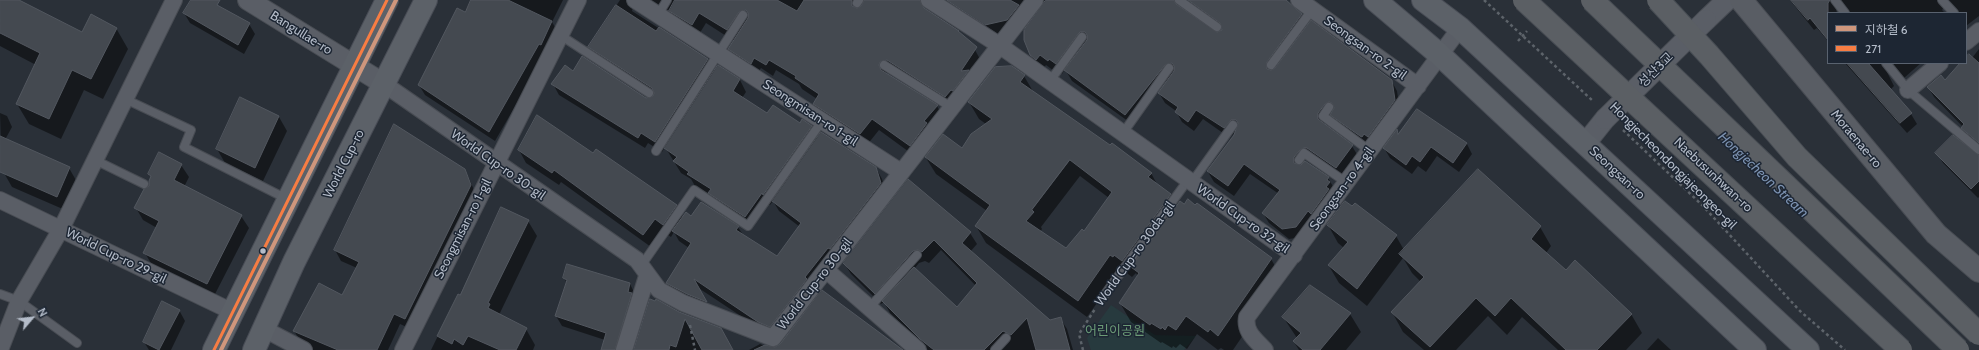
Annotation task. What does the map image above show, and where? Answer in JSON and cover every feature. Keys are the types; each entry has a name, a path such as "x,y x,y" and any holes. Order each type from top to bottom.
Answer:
{"highway":[{"name":"Naebusunhwan-ro","path":"1524,0 1901,350"},
{"path":"1592,0 1958,350"},
{"path":"1658,0 1710,55 1797,157 1979,334"}],"main road":[{"path":"214,350 386,0"},
{"name":"World Cup-ro","path":"254,350 294,262 426,0"},
{"path":"1375,0 1440,55 1755,350"},
{"name":"Seongsan-ro","path":"1423,0 1460,28 1808,350"},
{"name":"Moraenae-ro","path":"1740,0 1936,234 1979,271"},
{"path":"300,174 331,188"}],"street":[{"path":"0,350 19,301 61,229 174,0"},
{"name":"Bangullae-ro","path":"248,0 354,66"},
{"name":"Seongmisan-ro 1-gil","path":"403,350 578,0"},
{"name":"Seongmisan-ro 1-gil","path":"635,0 901,172"},
{"name":"World Cup-ro 32-gil","path":"929,0 999,45 1294,255"},
{"name":"World Cup-ro 30-gil","path":"354,66 384,84 496,164 637,260 659,290 684,303 773,338 1035,0"},
{"name":"Seongsan-ro 2-gil","path":"1299,0 1418,86"},
{"name":"성산3교","path":"1585,144 1608,118 1727,0"},
{"name":"Seongsan-ro 4-gil","path":"1265,350 1248,332 1246,327 1247,317 1460,28"},
{"path":"1908,90 1939,64"},
{"name":"World Cup-ro 29-gil","path":"0,200 232,312"},
{"path":"826,270 918,350"},
{"path":"624,350 644,271"},
{"path":"264,329 296,348"}],"lane":[{"path":"658,15 667,0"},
{"path":"1179,0 1217,27"},
{"path":"1835,0 1844,12"},
{"path":"1942,0 1953,12"},
{"name":"Seongsan-ro 2-gil","path":"1271,65 1312,10"},
{"path":"656,151 743,15"},
{"path":"560,35 648,93"},
{"path":"1050,81 1082,38"},
{"path":"1887,64 1908,90 1979,150"},
{"path":"884,65 951,107"},
{"path":"1123,133 1169,68"},
{"path":"126,98 191,130 184,147 287,200"},
{"path":"1329,107 1323,116 1370,151"},
{"path":"644,271 694,190 748,226 822,121"},
{"name":"World Cup-ro 32-gil","path":"1190,181 1233,125"},
{"path":"1299,160 1304,153 1347,183"},
{"path":"95,160 144,184"},
{"name":"World Cup-ro 30da-gil","path":"1104,297 1190,181"},
{"path":"870,308 916,255"},
{"path":"0,294 19,301 77,343"},
{"path":"995,350 1006,338"}],"path":[{"name":"Hongjecheondongjajeongeo-gil","path":"1484,0 1702,205 1800,311 1845,350"},
{"name":"World Cup-ro 30da-gil","path":"1083,350 1079,334 1104,297"}],"green space":[{"name":"어린이공원","path":"1111,305 1155,335 1196,336 1184,350 1091,350 1087,338"}],"pier":[{"path":"1517,0 1606,0 1785,168 1791,162 1979,339 1979,350 1884,350"}],"building":[{"path":"0,0 19,0 82,32 91,14 117,28 91,79 72,70 49,119 16,104 40,53 0,33"},
{"path":"191,0 220,0 217,5 250,23 238,45 183,13"},
{"path":"471,0 508,0 552,21 541,45 539,44 489,132 418,85 457,8 465,12"},
{"path":"675,0 777,0 797,11 804,0 852,0 852,6 857,8 861,6 864,0 920,0 924,8 959,31 977,47 961,71 969,70 953,91 951,90 945,97 887,60 880,62 879,65 881,70 938,105 924,121 927,123 910,146 872,119 860,134 813,104 819,94 795,78 796,76 769,60 766,65 754,58 751,64 728,49 748,18 748,13 746,10 739,12 727,30 699,13 692,25 669,11"},
{"path":"947,0 1010,0 1019,5 1007,20 985,25"},
{"path":"1046,0 1174,0 1176,4 1217,32 1222,30 1220,23 1188,0 1286,0 1302,14 1267,62 1267,69 1271,70 1275,68 1311,20 1392,80 1395,100 1368,137 1364,134 1362,137 1360,136 1330,115 1334,108 1332,103 1329,102 1325,104 1318,113 1318,119 1353,145 1336,168 1307,148 1300,150 1294,157 1294,163 1301,165 1305,161 1329,177 1327,180 1330,182 1326,187 1329,189 1311,214 1308,211 1296,227 1282,229 1262,213 1280,190 1244,164 1228,186 1207,171 1234,135 1238,123 1236,120 1231,120 1224,128 1196,110 1188,122 1175,112 1178,107 1158,93 1174,71 1174,66 1172,63 1165,65 1125,115 1064,70 1087,40 1087,35 1085,32 1080,32 1078,34 1056,64 1049,59 1048,61 1040,55 1036,60 1030,55 1024,40 1024,30"},
{"path":"1791,0 1830,0 1828,3 1827,12 1827,39 1810,18 1808,20"},
{"path":"616,5 656,31 659,27 708,59 655,142 641,133 638,138 551,84 565,65 573,71 582,56 646,98 653,96 654,93 652,88 588,47"},
{"path":"1969,54 1979,63 1979,143 1961,128 1964,124 1927,87 1941,75 1945,80 1959,64 1967,64 1967,56"},
{"path":"1848,64 1869,64 1912,113 1900,123"},
{"path":"718,65 740,79 733,91 767,113 773,105 800,123 802,119 812,126 763,195 762,193 745,217 708,193 711,189 687,174 689,172 673,161 677,157 664,148"},
{"path":"1012,66 1025,75 1020,82 1110,145 1112,143 1152,173 1148,177 1171,194 1122,261 1114,255 1113,257 1110,255 1078,301 975,226 990,205 925,157 943,134 962,148 971,134 992,119 968,102 995,67","holes":["1070,160 1112,192 1084,231 1082,229 1066,248 1026,221 1034,212 1032,210"]},
{"path":"240,97 279,116 255,168 216,149"},
{"path":"1417,109 1467,143 1453,163 1431,147 1420,162 1412,156 1406,165 1383,148 1397,129 1398,134"},
{"path":"537,115 593,153 596,149 677,205 663,225 655,219 643,235 554,170 552,173 518,150"},
{"path":"394,124 465,169 471,185 405,319 394,314 377,350 338,350 293,331 319,283 342,295 359,262 334,250"},
{"path":"821,132 876,167 881,183 830,249 828,248 805,277 807,279 770,327 758,322 694,279 707,302 666,283 691,243 672,231 686,212 691,216 701,202 739,226 736,230 777,256 801,223 772,201"},
{"path":"1953,135 1979,155 1979,181 1971,189 1935,153"},
{"path":"0,136 70,167 57,197 0,172"},
{"path":"159,152 182,164 174,180 242,215 207,284 143,253 159,221 134,208 144,189 149,186 151,176 148,174"},
{"path":"1478,169 1541,226 1531,239 1566,270 1575,260 1632,314 1597,350 1566,350 1511,298 1495,316 1476,298 1430,347 1391,312 1424,277 1399,254"},
{"path":"908,179 971,232 962,243 1050,320 1061,317 1070,350 1036,350 1027,318 1011,335 1003,331 984,350 934,350 920,339 882,301 914,267 957,307 977,283 934,240 922,252 918,250 913,251 875,294 843,263"},
{"path":"1188,199 1195,205 1197,203 1272,258 1218,336 1210,329 1208,332 1186,316 1176,330 1168,325 1165,330 1162,327 1161,329 1151,323 1150,325 1119,303 1139,273 1131,267 1180,201 1184,204"},
{"path":"1345,201 1352,206 1355,203 1397,235 1357,289 1328,265 1348,242 1327,225"},
{"path":"501,207 529,220 488,303 490,304 488,308 527,328 516,350 500,350 468,336 463,345 454,339 452,344 437,336 458,294 460,295"},
{"path":"567,264 630,283 628,292 632,293 615,350 601,350 606,333 555,316 567,280 563,278"},
{"path":"1310,285 1351,313 1320,350 1303,350 1293,341 1301,333 1282,317"},
{"path":"822,290 903,350 754,350 765,345 775,347 780,344"},
{"path":"650,299 655,301 656,299 679,312 721,328 733,350 702,350 685,319 676,347 670,345 669,350 634,350"},
{"path":"162,301 180,310 159,350 143,342"}],"metro line":[{"name":"6","path":"221,350 396,0"}],"transit line":[{"name":"271","path":"214,350 387,0"}],"water label":[{"name":"Hongjecheon Stream","path":"1763,175"}]}
